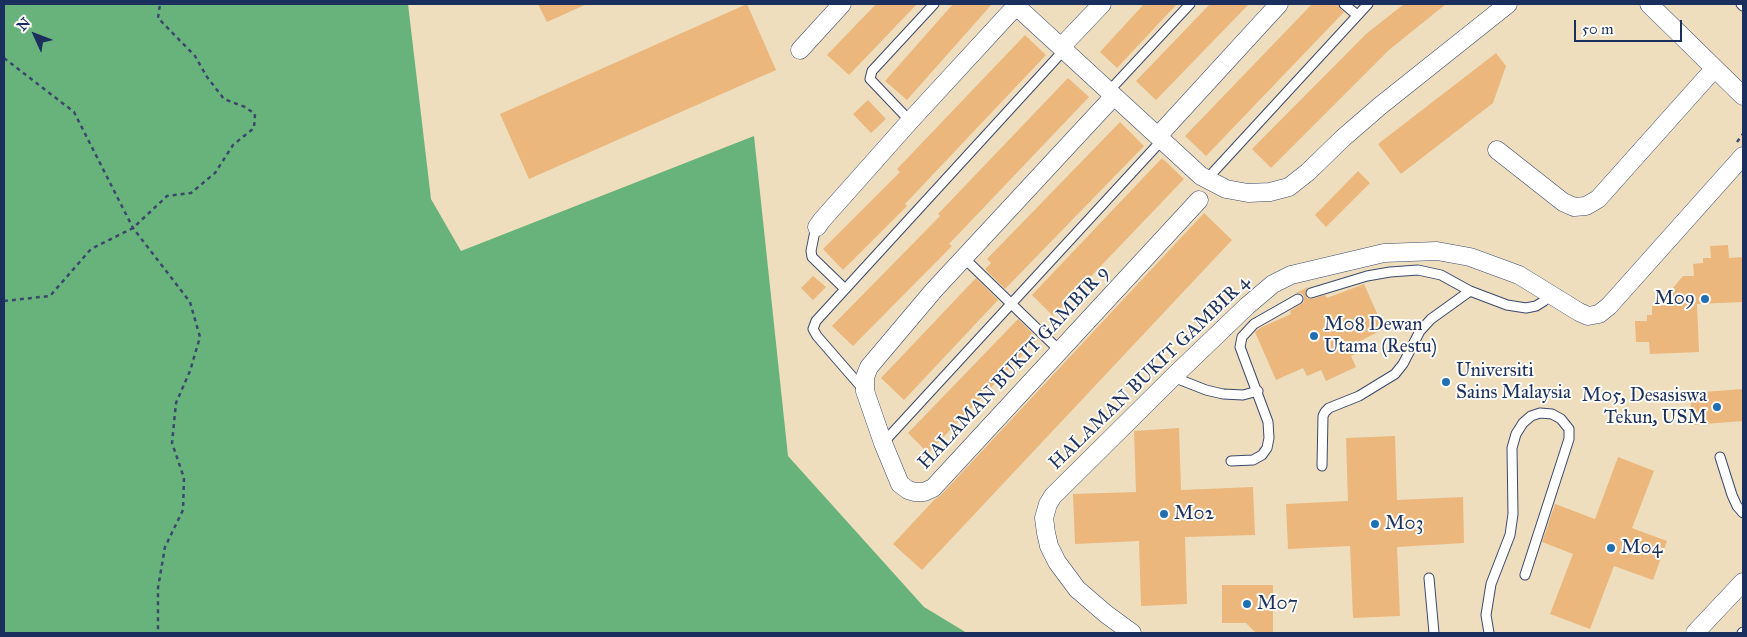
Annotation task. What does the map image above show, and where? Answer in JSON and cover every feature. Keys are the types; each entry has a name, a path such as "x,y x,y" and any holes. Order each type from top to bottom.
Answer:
{"street":[{"path":"800,50 842,4"},
{"path":"1062,48 1102,4"},
{"path":"1160,138 1279,4"},
{"path":"817,227 1015,5 1206,180 1226,189 1248,193 1270,192 1289,187 1380,106 1508,4"},
{"path":"1649,4 1743,96"},
{"path":"1497,150 1563,202 1574,207 1586,206 1598,199 1714,69"},
{"name":"HALAMAN BUKIT GAMBIR 9","path":"1112,94 934,290 869,367 865,377 865,391 883,444 900,484 908,490 915,492 924,492 933,488 1199,200"},
{"name":"HALAMAN BUKIT GAMBIR 4","path":"1132,633 1077,589 1057,562 1049,546 1046,533 1044,518 1048,504 1053,496 1174,377 1247,306 1273,284 1291,275 1361,257 1384,253 1429,251 1470,257 1519,275 1588,316 1599,314 1609,306 1743,156"},
{"path":"1695,633 1743,582"}],"lane":[{"path":"910,121 870,79 872,71 934,4"},
{"path":"1112,94 1190,4"},
{"path":"1344,4 1356,15"},
{"path":"1206,180 1368,4"},
{"path":"865,391 817,336 813,329 816,321 1062,48"},
{"path":"883,444 1160,138"},
{"path":"817,227 811,251 812,256 845,289"},
{"path":"964,258 1059,350"},
{"path":"1311,293 1367,276 1418,270 1441,275 1470,291 1507,305 1526,308 1536,306 1550,294"},
{"path":"1322,466 1323,416 1328,408 1366,392 1395,374 1403,364 1425,324 1470,291"},
{"path":"1232,461 1253,460 1262,455 1267,448 1269,438 1268,422 1240,347 1242,337 1254,324 1298,298"},
{"path":"1174,377 1206,390 1223,394 1242,395 1258,391"},
{"path":"1489,633 1486,615 1491,584 1510,535 1513,514 1512,448 1516,434 1523,423 1531,416 1540,413 1552,414 1561,419 1569,428 1569,439 1525,575"},
{"path":"1720,457 1732,495 1743,513"},
{"path":"1429,578 1434,633"}],"path":[{"path":"4,301 50,296 91,249 133,228 166,196 191,194 215,173 233,145 254,128 255,114 245,106 224,98 206,77 195,56 158,18 160,4"},
{"path":"4,58 74,112 133,228 190,302 200,337 190,371 176,403 172,443 184,478 183,510 165,547 158,588 158,633"}],"green space":[{"path":"4,4 408,4 431,199 461,251 754,136 788,456 924,607 967,633 4,633"}],"building":[{"path":"538,4 587,4 547,22"},
{"path":"747,4 776,70 529,179 500,114"},
{"path":"876,4 917,4 849,75 827,55"},
{"path":"953,4 992,4 907,100 885,81"},
{"path":"1144,4 1177,4 1117,68 1100,52"},
{"path":"1210,4 1249,4 1156,100 1136,81"},
{"path":"1312,4 1338,4 1344,12 1206,156 1185,136"},
{"path":"1404,4 1446,4 1389,50 1271,168 1252,149 1366,34"},
{"path":"1025,35 1046,55 905,204 907,206 843,270 823,249 900,172 897,169"},
{"path":"1496,53 1506,66 1493,103 1401,174 1378,144"},
{"path":"1068,78 1089,97 949,244 952,246 853,346 832,326 940,216 938,214"},
{"path":"868,100 886,119 871,133 853,114"},
{"path":"1120,122 1144,146 1005,289 985,269 991,263 987,259"},
{"path":"1162,158 1184,179 1053,316 1032,295"},
{"path":"1358,171 1370,183 1326,227 1315,215"},
{"path":"1204,213 1232,240 922,570 893,544"},
{"name":"M09","path":"1728,245 1729,258 1743,257 1743,302 1697,304 1699,352 1650,354 1649,342 1636,342 1635,321 1647,321 1647,315 1652,315 1652,306 1667,305 1667,295 1683,276 1694,276 1693,264 1703,263 1703,258 1711,258 1710,246"},
{"path":"813,276 826,287 813,300 801,288"},
{"path":"976,278 998,300 904,400 881,378"},
{"name":"M08 Dewan Utama (Restu)","path":"1364,284 1384,329 1360,341 1364,350 1351,356 1356,367 1326,381 1321,370 1307,376 1303,368 1276,380 1255,332 1291,314 1290,311 1304,302 1304,296 1301,293 1296,293 1308,287 1305,292 1307,298 1312,299 1325,295 1327,298"},
{"path":"1018,319 1038,339 928,453 908,433"},
{"name":"M05, Desasiswa Tekun, USM","path":"1743,389 1743,421 1692,425 1690,393"},
{"name":"M02","path":"1179,428 1181,490 1253,487 1255,535 1185,537 1187,604 1141,606 1139,541 1075,544 1073,494 1136,492 1134,431"},
{"name":"M03","path":"1395,436 1397,500 1463,497 1464,543 1397,547 1400,616 1353,618 1350,546 1288,549 1286,504 1348,501 1346,438"},
{"name":"M04","path":"1618,457 1654,471 1632,528 1667,541 1653,580 1614,566 1590,629 1550,614 1573,554 1542,542 1555,504 1595,519"},
{"name":"M07","path":"1222,585 1273,585 1273,633 1256,633 1246,623 1222,623"}],"place":[{"name":"M09","path":"1705,299"},
{"name":"M08 Dewan Utama (Restu)","path":"1314,336"},
{"name":"Universiti Sains Malaysia","path":"1446,382"},
{"name":"M05, Desasiswa Tekun, USM","path":"1717,407"},
{"name":"M02","path":"1164,514"},
{"name":"M03","path":"1375,524"},
{"name":"M04","path":"1611,548"},
{"name":"M07","path":"1247,604"}]}
